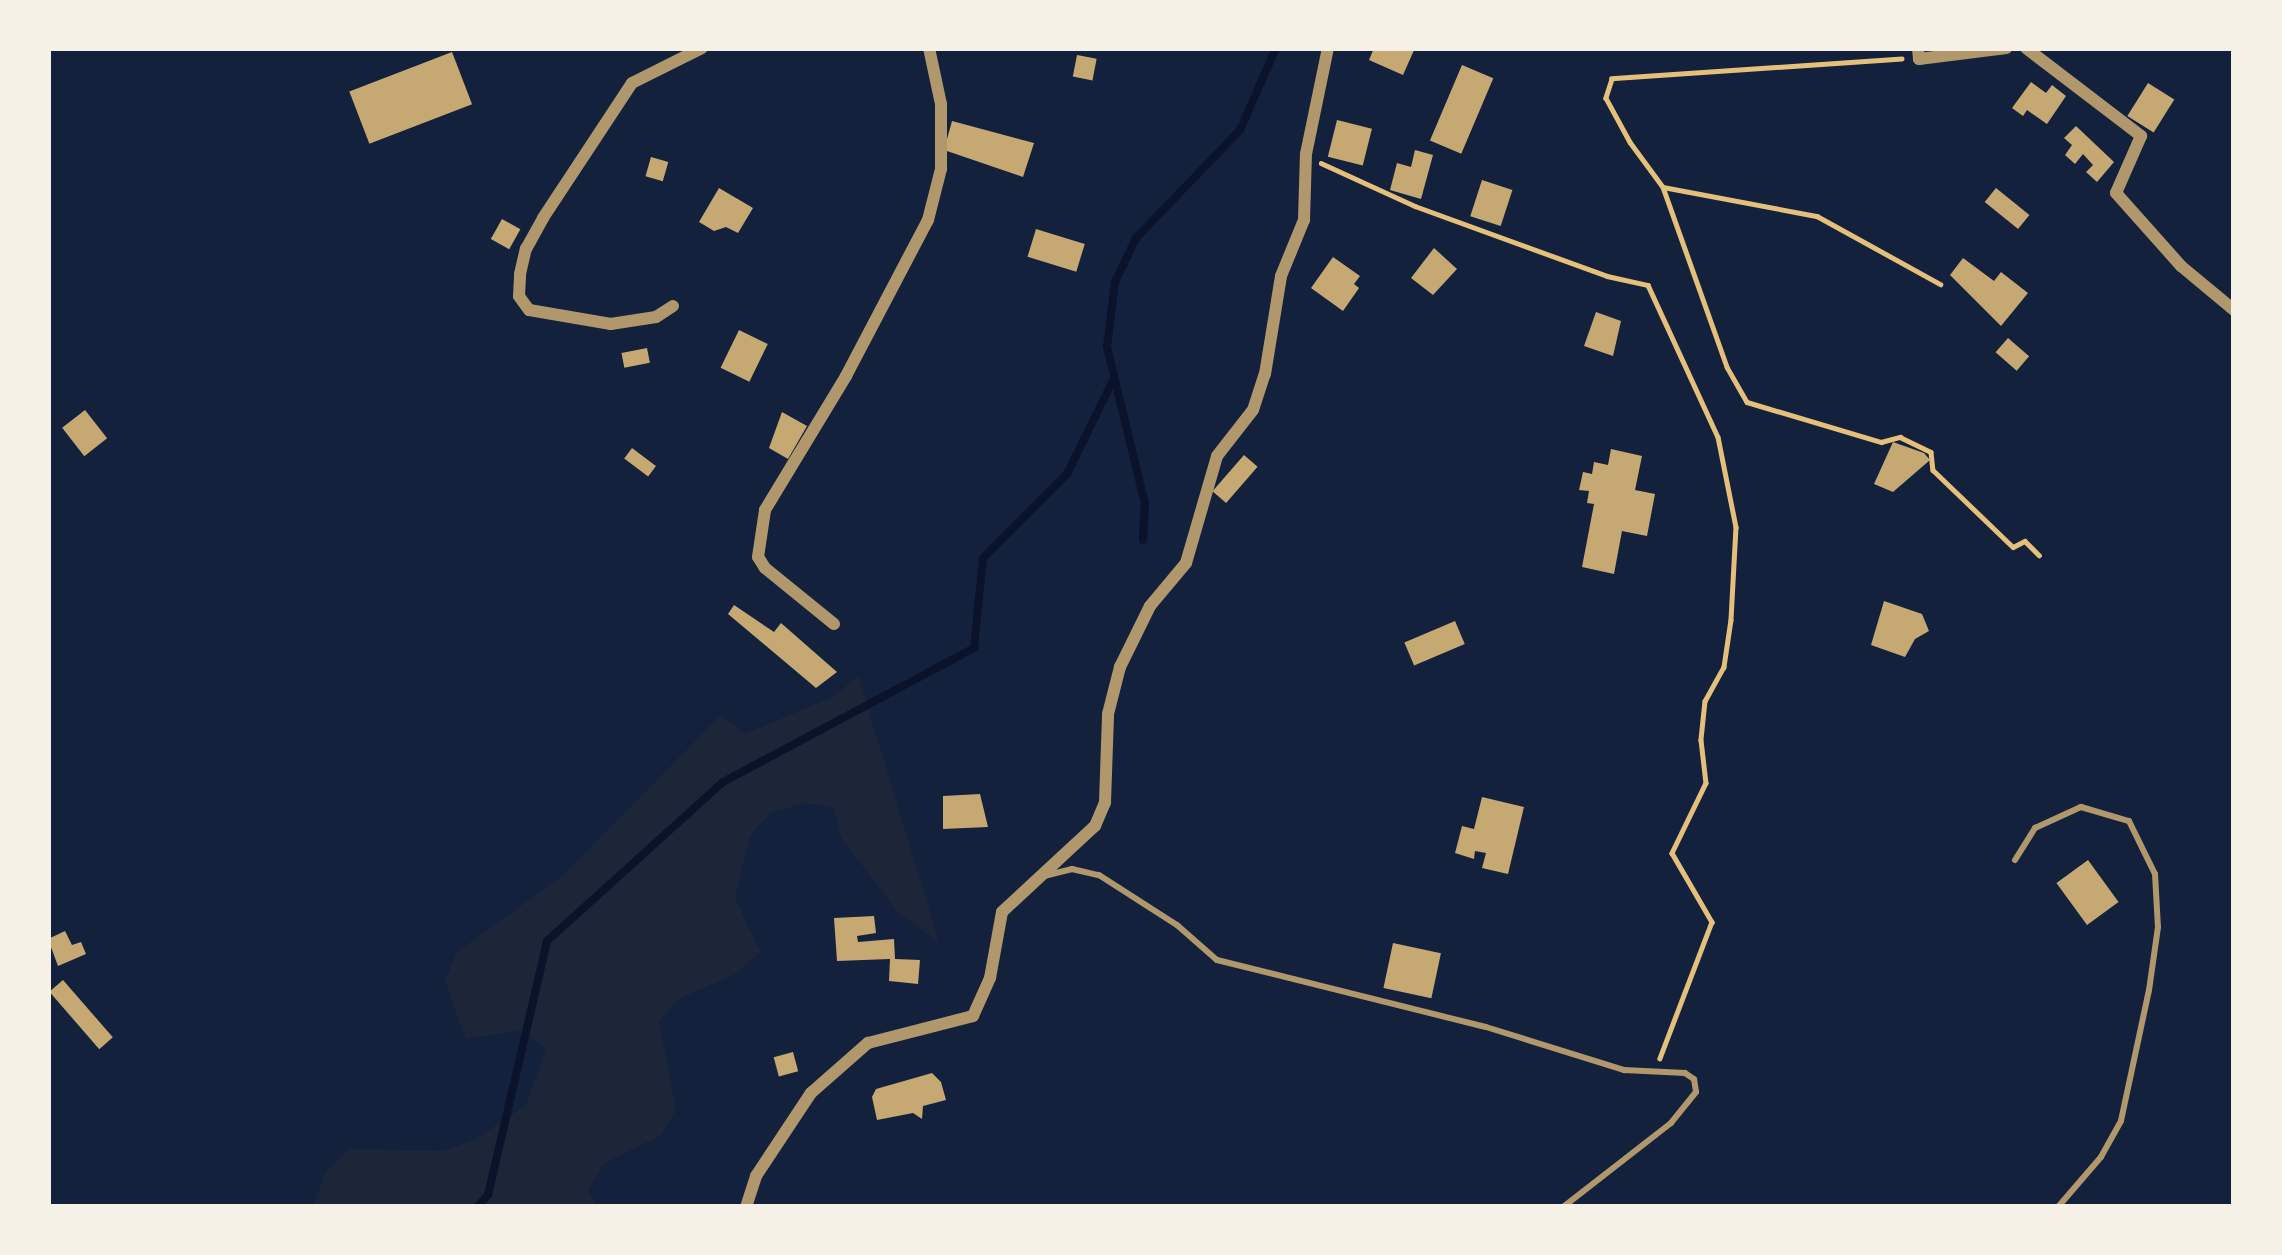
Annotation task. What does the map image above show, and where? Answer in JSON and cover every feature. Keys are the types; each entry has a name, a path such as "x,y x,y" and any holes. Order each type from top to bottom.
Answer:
{"street":[{"path":"673,306 656,317 611,324 529,310 519,296 520,274 543,218 632,83 702,48"},
{"path":"834,623 765,568 758,556 765,510 846,376 928,220 941,169 938,68 929,48"},
{"path":"746,1207 756,1176 811,1093 868,1043 973,1016 990,978 1002,913 1095,826 1105,802 1108,714 1120,667 1150,606 1186,562 1217,456 1253,410 1265,374 1281,276 1304,220 1306,154 1328,48"},
{"path":"1919,54 2006,48"},
{"path":"2026,48 2141,136 2116,193 2181,266 2234,310"}],"lane":[{"path":"2015,860 2035,828 2081,807 2129,821 2155,874 2158,927 2149,991 2120,1121 2102,1157 2058,1207"},
{"path":"1035,878 1072,869 1099,875 1177,925 1217,960 1240,968 1486,1027 1624,1070 1684,1073 1694,1079 1696,1092 1671,1123 1563,1207"}],"path":[{"path":"1919,54 1612,79 1606,98 1663,187 1727,367 1748,402 1881,442 1900,437 1931,452 1933,470 2013,547 2025,541 2038,555"},
{"path":"1306,154 1414,206 1606,276 1648,285 1718,437 1736,527 1731,620 1724,667 1705,701 1701,740 1706,783 1672,853 1712,922 1657,1072"},
{"path":"1663,187 1817,216 1940,284"}],"shaded area":[{"path":"858,676 939,942 899,913 841,838 834,807 804,803 771,813 750,835 735,897 760,952 736,974 678,999 659,1022 676,1110 660,1136 604,1163 588,1191 597,1207 312,1207 327,1170 349,1149 443,1151 474,1140 526,1105 546,1049 523,1030 466,1039 445,981 457,952 561,877 721,715 745,734 835,696"}],"building":[{"path":"1374,48 1415,48 1403,75 1369,60"},
{"path":"452,52 472,104 369,144 349,91"},
{"path":"1077,55 1097,59 1092,80 1073,77"},
{"path":"1462,65 1493,78 1461,154 1430,140"},
{"path":"2031,82 2046,93 2052,85 2066,96 2047,124 2027,110 2023,116 2012,108"},
{"path":"2148,83 2174,99 2154,133 2127,116"},
{"path":"1337,120 1372,129 1363,166 1328,157"},
{"path":"952,121 1034,143 1023,177 944,150"},
{"path":"2076,126 2114,162 2097,182 2086,172 2093,165 2083,154 2075,164 2065,155 2072,145 2064,138"},
{"path":"1415,150 1433,155 1421,199 1390,190 1397,163 1411,167"},
{"path":"651,157 668,162 663,181 645,176"},
{"path":"1482,180 1512,190 1501,226 1470,216"},
{"path":"719,188 753,208 738,233 726,227 714,231 699,222"},
{"path":"1996,188 2029,215 2018,229 1985,202"},
{"path":"502,219 520,229 509,249 491,239"},
{"path":"1036,229 1085,244 1076,272 1028,257"},
{"path":"1434,248 1457,269 1433,295 1411,278"},
{"path":"1333,257 1360,276 1354,284 1359,288 1343,311 1311,288"},
{"path":"1963,258 1994,281 2001,272 2028,293 2001,326 1950,275"},
{"path":"1596,312 1621,321 1613,356 1584,346"},
{"path":"739,330 768,344 749,382 721,368"},
{"path":"2008,338 2029,356 2017,371 1996,352"},
{"path":"647,348 650,363 624,368 621,353"},
{"path":"85,410 107,438 84,456 62,428"},
{"path":"782,412 807,426 788,459 769,448"},
{"path":"1893,442 1924,453 1930,460 1893,492 1874,484"},
{"path":"632,448 656,466 648,476 624,458"},
{"path":"1611,449 1642,456 1635,490 1655,494 1647,536 1622,531 1614,574 1582,567 1594,504 1587,503 1589,491 1579,490 1583,472 1592,474 1594,462 1608,465"},
{"path":"1244,455 1258,467 1226,503 1213,491"},
{"path":"1884,601 1922,614 1929,631 1915,639 1905,657 1871,645"},
{"path":"734,605 774,632 781,623 837,672 816,688 728,614"},
{"path":"1455,621 1465,644 1414,666 1404,642"},
{"path":"980,794 988,827 943,829 943,796"},
{"path":"1482,797 1524,807 1508,874 1482,868 1486,853 1475,851 1474,859 1455,853 1462,826 1474,829"},
{"path":"2088,860 2119,902 2087,925 2056,883"},
{"path":"874,916 876,933 857,936 858,942 894,939 895,959 920,960 918,984 889,981 890,959 837,961 834,918"},
{"path":"65,931 72,945 81,942 86,954 58,966 48,939"},
{"path":"1393,943 1441,953 1431,998 1383,988"},
{"path":"63,980 113,1037 99,1049 49,992"},
{"path":"793,1052 798,1071 779,1076 774,1057"},
{"path":"932,1073 941,1082 946,1100 923,1106 922,1119 913,1113 877,1120 872,1097 876,1089"}],"waterway":[{"path":"1143,540 1145,504 1107,347 1115,282 1136,238 1240,130 1276,48"},
{"path":"477,1207 488,1195 547,941 723,782 974,648 983,558 1067,474 1114,378"}]}
